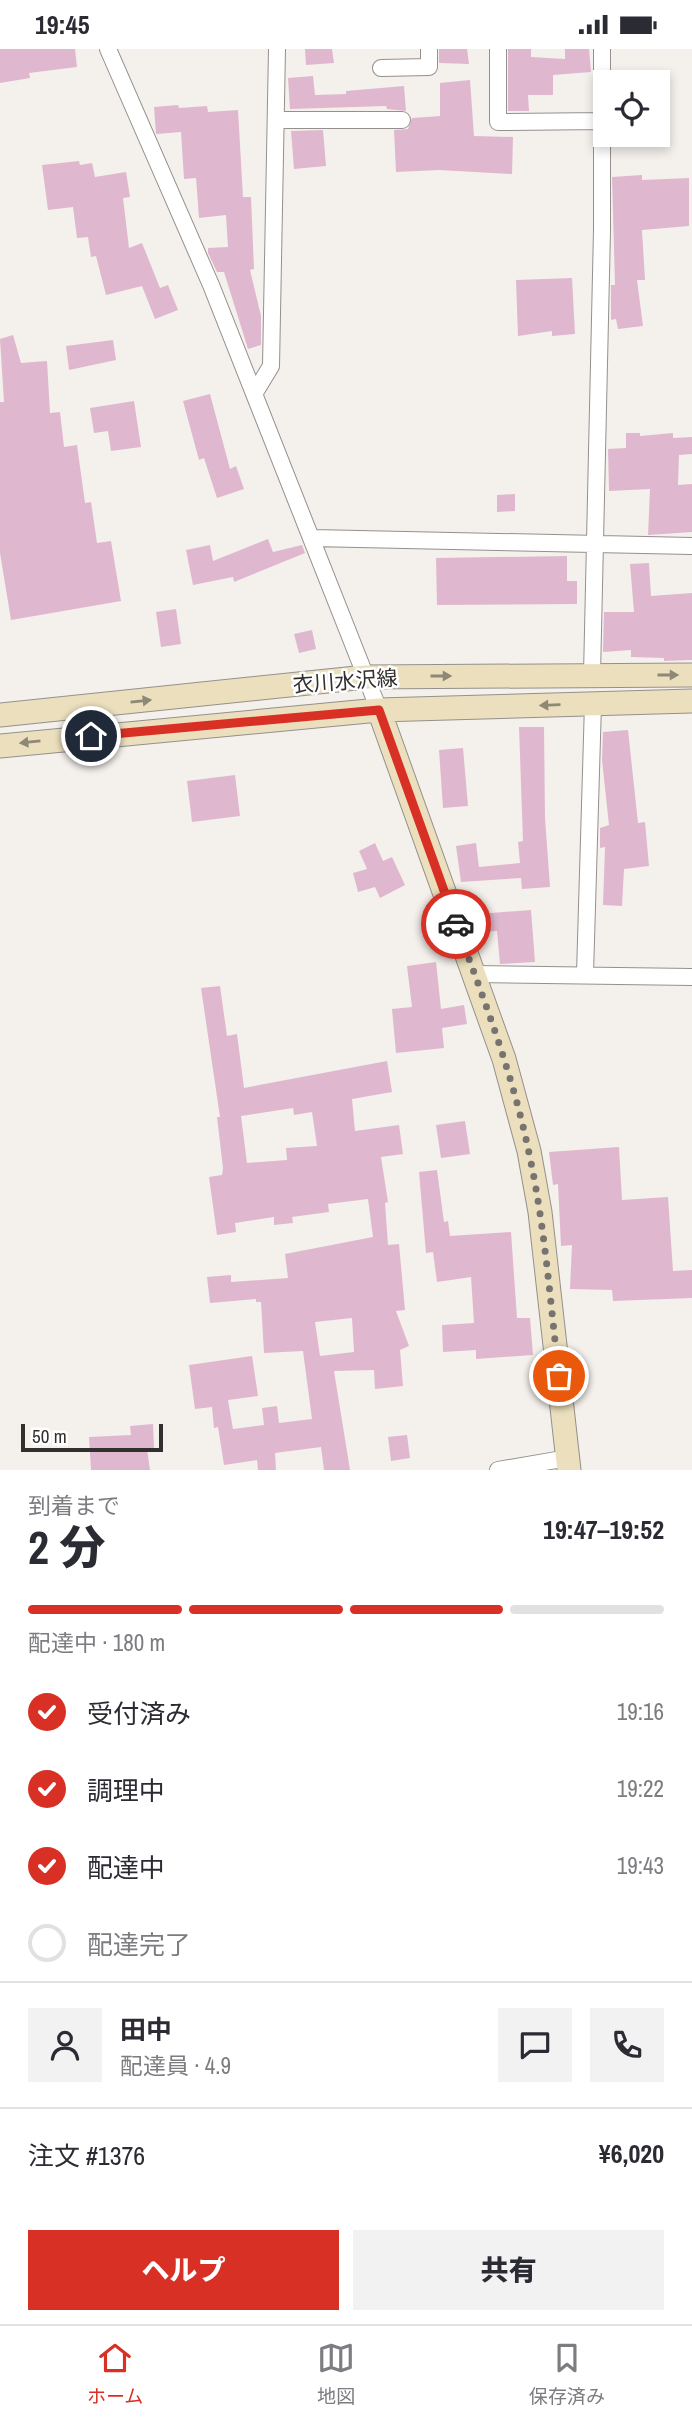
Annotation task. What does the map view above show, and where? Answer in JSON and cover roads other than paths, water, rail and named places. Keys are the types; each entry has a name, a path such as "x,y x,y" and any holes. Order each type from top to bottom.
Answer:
{"main road":[{"name":"衣川水沢線","path":"0,715 366,677 692,675"},
{"name":"衣川水沢線","path":"0,745 379,710 692,701"},
{"path":"379,710 504,1059 538,1200 568,1464"}],"street":[{"path":"108,49 211,285 379,710"},
{"path":"254,394 271,366 277,49"},
{"path":"381,68 429,67 429,49"},
{"path":"498,49 498,122 593,121"},
{"path":"602,49 602,70"},
{"path":"277,120 402,120"},
{"path":"592,675 602,147"},
{"path":"312,538 692,546"},
{"path":"585,974 593,704"},
{"path":"475,974 692,977"},
{"path":"498,1470 568,1464"}]}
